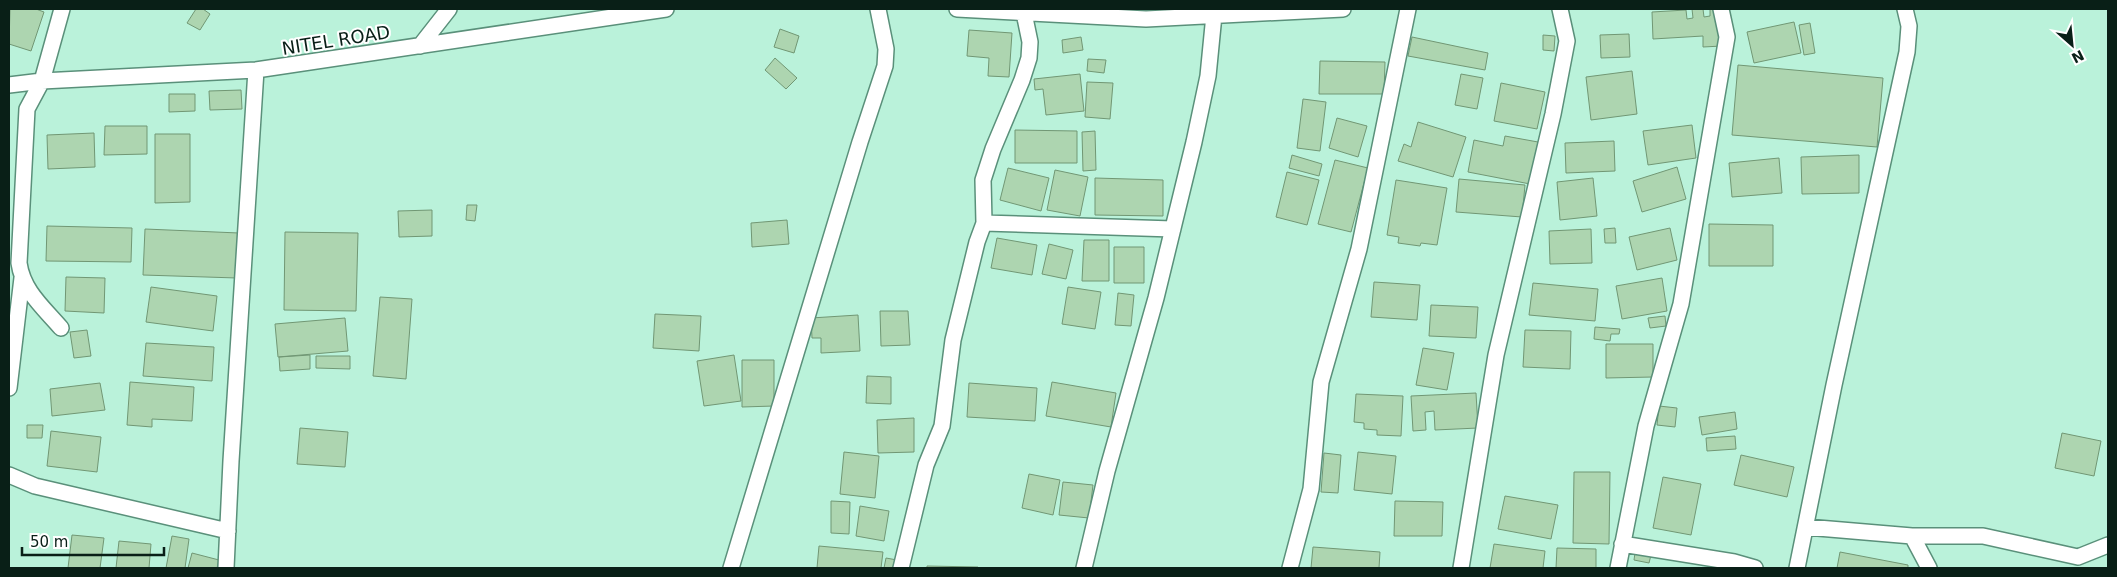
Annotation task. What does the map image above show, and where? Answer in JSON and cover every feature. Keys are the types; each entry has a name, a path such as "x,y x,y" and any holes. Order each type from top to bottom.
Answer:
{"street":[{"path":"61,328 27,289 22,278 19,263 27,109 42,81 62,9"},
{"path":"420,46 449,9"},
{"name":"NITEL ROAD","path":"9,85 42,81 256,70 420,46 625,12 666,9"},
{"path":"731,568 860,142 881,81 886,48 878,9"},
{"path":"957,9 1024,14 1146,18 1193,12 1214,15 1342,9"},
{"path":"1290,568 1299,540 1311,489 1321,382 1359,249 1408,9"},
{"path":"1461,568 1496,355 1553,114 1567,40 1560,9"},
{"path":"1618,568 1646,426 1680,304 1727,37 1721,9"},
{"path":"1797,568 1834,385 1902,80 1909,26 1905,9"},
{"path":"901,568 926,465 942,426 952,340 977,242 984,223 983,180 993,149 1022,80 1029,58 1030,42 1024,14"},
{"path":"1084,568 1107,472 1156,298 1173,228 1208,76 1214,15"},
{"path":"226,568 256,70"},
{"path":"984,223 1173,228"},
{"path":"9,388 22,278"},
{"path":"9,475 35,486 228,531"},
{"path":"1806,527 1912,536 1983,536 2078,557 2108,545"},
{"path":"1912,536 1929,568"},
{"path":"1622,544 1734,562 1755,568"}],"building":[{"path":"10,9 36,9 44,12 31,51 9,44"},
{"path":"196,9 203,9 210,14 200,30 187,23"},
{"path":"1692,9 1703,9 1704,17 1710,16 1710,9 1720,9 1722,46 1703,47 1703,36 1653,39 1652,12 1686,10 1687,19 1693,18"},
{"path":"1794,22 1801,53 1754,63 1747,32"},
{"path":"1810,23 1815,53 1804,55 1799,25"},
{"path":"780,29 799,36 794,53 774,47"},
{"path":"969,30 1012,33 1009,77 988,76 989,58 967,56"},
{"path":"1629,34 1630,57 1601,58 1600,35"},
{"path":"1543,35 1555,36 1554,51 1543,50"},
{"path":"1081,37 1083,50 1063,53 1062,40"},
{"path":"1412,37 1488,53 1485,70 1408,56"},
{"path":"775,58 797,78 786,89 765,70"},
{"path":"1088,59 1106,60 1104,73 1087,71"},
{"path":"1320,61 1385,62 1384,94 1319,94"},
{"path":"1738,65 1883,78 1877,147 1732,135"},
{"path":"1632,71 1637,114 1591,120 1586,77"},
{"path":"1080,74 1084,111 1046,115 1043,89 1035,90 1034,79"},
{"path":"1461,74 1483,78 1477,109 1455,105"},
{"path":"1087,82 1113,83 1110,119 1085,117"},
{"path":"1501,83 1545,92 1537,129 1494,121"},
{"path":"241,90 242,109 210,110 209,91"},
{"path":"169,94 195,94 195,111 169,112"},
{"path":"1303,99 1326,102 1320,151 1297,148"},
{"path":"1337,118 1367,126 1358,157 1329,148"},
{"path":"1418,122 1466,137 1453,177 1398,161 1404,144 1411,147"},
{"path":"1692,125 1696,158 1648,165 1643,131"},
{"path":"105,126 147,126 147,154 104,155"},
{"path":"1015,130 1077,131 1077,163 1015,163"},
{"path":"1095,131 1096,170 1083,171 1082,132"},
{"path":"94,133 95,167 48,169 47,135"},
{"path":"155,134 190,134 190,202 155,203"},
{"path":"1505,136 1538,142 1530,184 1468,172 1474,140 1503,146"},
{"path":"1614,141 1615,171 1566,173 1565,143"},
{"path":"1292,155 1322,164 1319,176 1289,168"},
{"path":"1859,155 1859,193 1802,194 1801,157"},
{"path":"1779,158 1782,193 1732,197 1729,163"},
{"path":"1335,160 1368,168 1351,232 1318,224"},
{"path":"1677,167 1686,199 1642,212 1633,181"},
{"path":"1008,168 1049,178 1041,211 1000,200"},
{"path":"1055,170 1088,177 1080,216 1047,210"},
{"path":"1287,172 1319,180 1307,225 1276,217"},
{"path":"1095,178 1163,180 1163,216 1095,215"},
{"path":"1593,178 1597,216 1560,220 1557,182"},
{"path":"1459,179 1525,185 1522,217 1456,212"},
{"path":"1396,180 1447,188 1437,245 1421,243 1420,246 1398,243 1399,237 1387,235"},
{"path":"467,205 477,205 475,221 466,220"},
{"path":"432,210 432,236 399,237 398,211"},
{"path":"787,220 789,244 752,247 751,223"},
{"path":"1709,224 1773,225 1773,266 1709,266"},
{"path":"47,226 132,228 131,262 46,261"},
{"path":"1615,228 1616,243 1605,243 1604,229"},
{"path":"1670,228 1677,260 1637,270 1629,237"},
{"path":"145,229 239,233 237,278 143,275"},
{"path":"1591,229 1592,263 1550,264 1549,231"},
{"path":"285,232 358,233 356,311 284,310"},
{"path":"997,238 1037,245 1032,275 991,268"},
{"path":"1084,240 1109,240 1109,281 1082,281"},
{"path":"1049,244 1073,250 1066,279 1042,274"},
{"path":"1114,247 1144,247 1144,283 1114,283"},
{"path":"66,277 105,278 104,313 65,311"},
{"path":"1662,278 1667,311 1622,319 1616,286"},
{"path":"1374,282 1420,285 1417,320 1371,317"},
{"path":"1533,283 1598,289 1595,321 1529,315"},
{"path":"151,287 217,296 213,331 146,322"},
{"path":"1068,287 1101,292 1095,329 1062,324"},
{"path":"1118,293 1134,295 1131,326 1115,325"},
{"path":"380,297 412,299 406,379 373,376"},
{"path":"1431,305 1478,307 1476,338 1429,336"},
{"path":"880,311 908,311 910,345 881,346"},
{"path":"655,314 701,316 699,351 653,348"},
{"path":"858,315 860,351 821,353 821,338 812,338 811,318"},
{"path":"1665,316 1666,326 1650,328 1648,318"},
{"path":"345,318 348,351 278,357 275,324"},
{"path":"1595,327 1620,329 1619,334 1611,334 1610,341 1594,339"},
{"path":"87,330 91,356 74,358 70,332"},
{"path":"1525,330 1571,331 1570,369 1523,367"},
{"path":"146,343 214,347 212,381 143,376"},
{"path":"1606,344 1653,344 1653,377 1606,378"},
{"path":"1423,348 1454,353 1447,390 1416,385"},
{"path":"310,355 310,369 280,371 279,357"},
{"path":"734,355 741,401 704,406 697,361"},
{"path":"316,356 350,356 350,369 316,368"},
{"path":"742,360 774,360 774,406 742,407"},
{"path":"867,376 891,377 891,404 866,403"},
{"path":"130,382 194,387 192,421 152,419 152,427 127,425"},
{"path":"1052,382 1116,393 1111,427 1046,416"},
{"path":"100,383 105,410 52,416 50,389"},
{"path":"969,383 1037,388 1035,421 967,417"},
{"path":"1476,393 1478,428 1435,430 1434,411 1425,412 1426,430 1413,431 1411,396"},
{"path":"1356,394 1403,396 1401,436 1377,435 1377,430 1364,429 1364,423 1354,422"},
{"path":"1659,406 1677,408 1675,427 1657,425"},
{"path":"1735,412 1737,429 1702,435 1699,417"},
{"path":"914,418 914,452 878,453 877,420"},
{"path":"27,425 43,425 42,438 27,438"},
{"path":"300,428 348,432 345,467 297,464"},
{"path":"51,431 101,437 97,472 47,466"},
{"path":"2062,433 2101,441 2094,476 2055,468"},
{"path":"1735,436 1736,449 1707,451 1706,438"},
{"path":"844,452 879,456 875,498 840,494"},
{"path":"1358,452 1396,456 1392,494 1354,490"},
{"path":"1324,453 1341,455 1338,493 1321,492"},
{"path":"1741,455 1794,467 1787,497 1734,485"},
{"path":"1574,472 1610,472 1609,544 1573,543"},
{"path":"1029,474 1060,480 1053,515 1022,508"},
{"path":"1663,477 1701,484 1691,535 1653,528"},
{"path":"1063,482 1093,485 1089,518 1059,515"},
{"path":"1505,496 1558,505 1551,539 1498,529"},
{"path":"831,501 850,502 849,534 831,533"},
{"path":"1395,501 1443,502 1442,536 1394,536"},
{"path":"860,506 889,511 884,541 856,536"},
{"path":"72,535 104,538 100,568 68,568"},
{"path":"172,536 189,539 185,568 166,568"},
{"path":"119,541 151,544 149,568 116,568"},
{"path":"1494,544 1545,551 1543,568 1490,568"},
{"path":"819,546 883,552 881,568 817,568"},
{"path":"1313,547 1380,552 1379,568 1311,568"},
{"path":"1557,548 1596,549 1596,568 1556,568"},
{"path":"1840,552 1908,565 1908,568 1837,568"},
{"path":"192,553 219,560 217,568 188,568"},
{"path":"1635,553 1651,555 1649,563 1634,560"},
{"path":"886,558 897,560 896,568 884,568"},
{"path":"927,566 978,567 978,568 927,568"}]}
